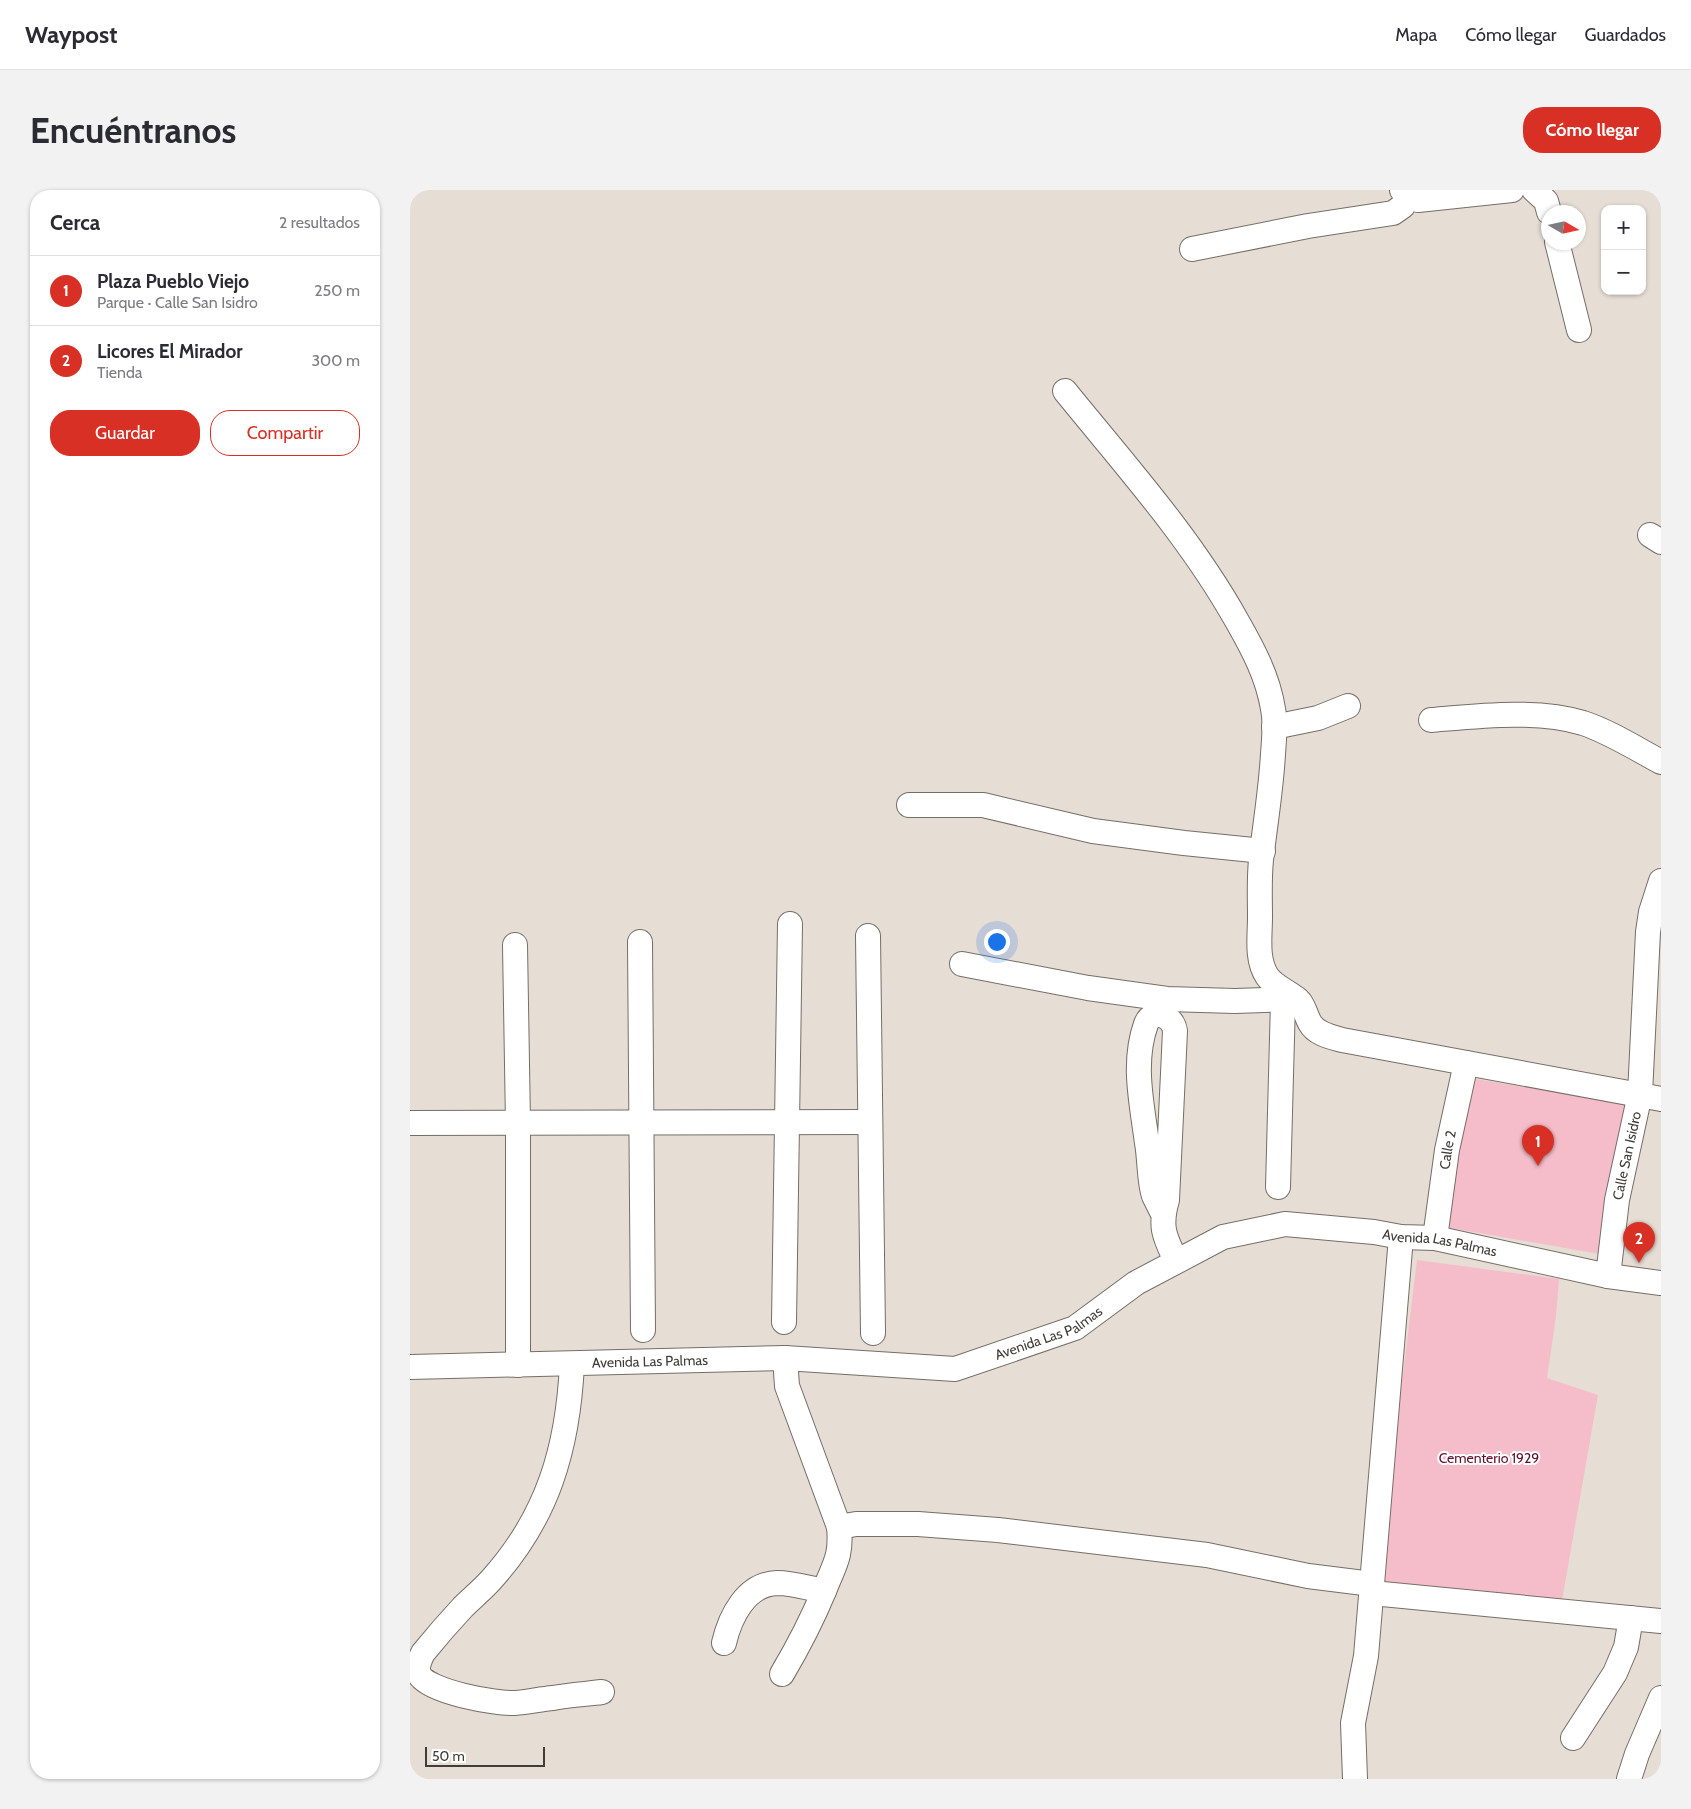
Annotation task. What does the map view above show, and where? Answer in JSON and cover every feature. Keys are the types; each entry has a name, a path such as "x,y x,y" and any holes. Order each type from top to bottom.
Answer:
{"street":[{"path":"1192,249 1308,226 1393,213 1403,206 1404,193 1418,200 1512,190"},
{"path":"1534,190 1546,200 1547,205"},
{"path":"1559,250 1579,330"},
{"path":"1064,390 1185,538 1226,601 1262,670 1273,710 1274,727 1271,787 1262,851 1259,936 1261,960 1268,977 1285,992 1290,1000 1306,1012 1313,1028 1342,1040 1650,1096"},
{"path":"1274,727 1318,718 1348,706"},
{"path":"1431,720 1491,715 1540,716 1581,723 1605,732 1661,762"},
{"path":"909,805 983,805 1093,831 1262,851"},
{"name":"Calle San Isidro","path":"1608,1276 1617,1200 1650,1096 1648,932 1651,912 1661,881"},
{"path":"784,1322 790,924"},
{"path":"868,936 873,1333"},
{"path":"640,942 643,1330"},
{"path":"515,946 518,1123 518,1365"},
{"path":"962,964 1088,988 1167,999 1290,1000"},
{"path":"1278,1187 1290,1000"},
{"path":"1163,1214 1154,1195 1138,1084 1140,1051 1146,1023 1154,1016 1160,1015 1169,1019 1175,1031 1167,1200 1163,1214 1163,1232 1176,1261"},
{"name":"Calle 2","path":"1435,1238 1447,1150 1466,1063"},
{"path":"410,1124 870,1122"},
{"name":"Avenida Las Palmas","path":"410,1367 785,1358 955,1368 1075,1328 1136,1283 1223,1237 1285,1224 1374,1232 1401,1237 1435,1238 1608,1276 1661,1283"},
{"path":"1355,1779 1353,1723 1366,1656 1401,1237"},
{"path":"782,1674 802,1640 820,1602 838,1557 840,1540 839,1528 787,1386 785,1358"},
{"path":"572,1364 567,1422 562,1448 547,1494 536,1516 507,1560 491,1580 464,1606 423,1653 418,1671 425,1681 445,1690 466,1697 498,1702 515,1703 602,1692"},
{"path":"839,1528 856,1524 918,1524 998,1530 1150,1550 1207,1555 1372,1588 1661,1621"},
{"path":"724,1643 732,1617 747,1597 762,1586 780,1583 824,1591"},
{"path":"1573,1738 1615,1673 1626,1647 1631,1618"},
{"path":"1629,1779 1637,1754 1661,1698"}],"green space":[{"path":"1470,1078 1631,1105 1605,1255 1445,1227"},
{"name":"Cementerio 1929","path":"1417,1260 1559,1279 1547,1378 1598,1395 1561,1606 1377,1585"}],"place":[{"name":"Plaza Pueblo Viejo","path":"1538,1166"},
{"name":"Licores El Mirador","path":"1639,1263"}]}
